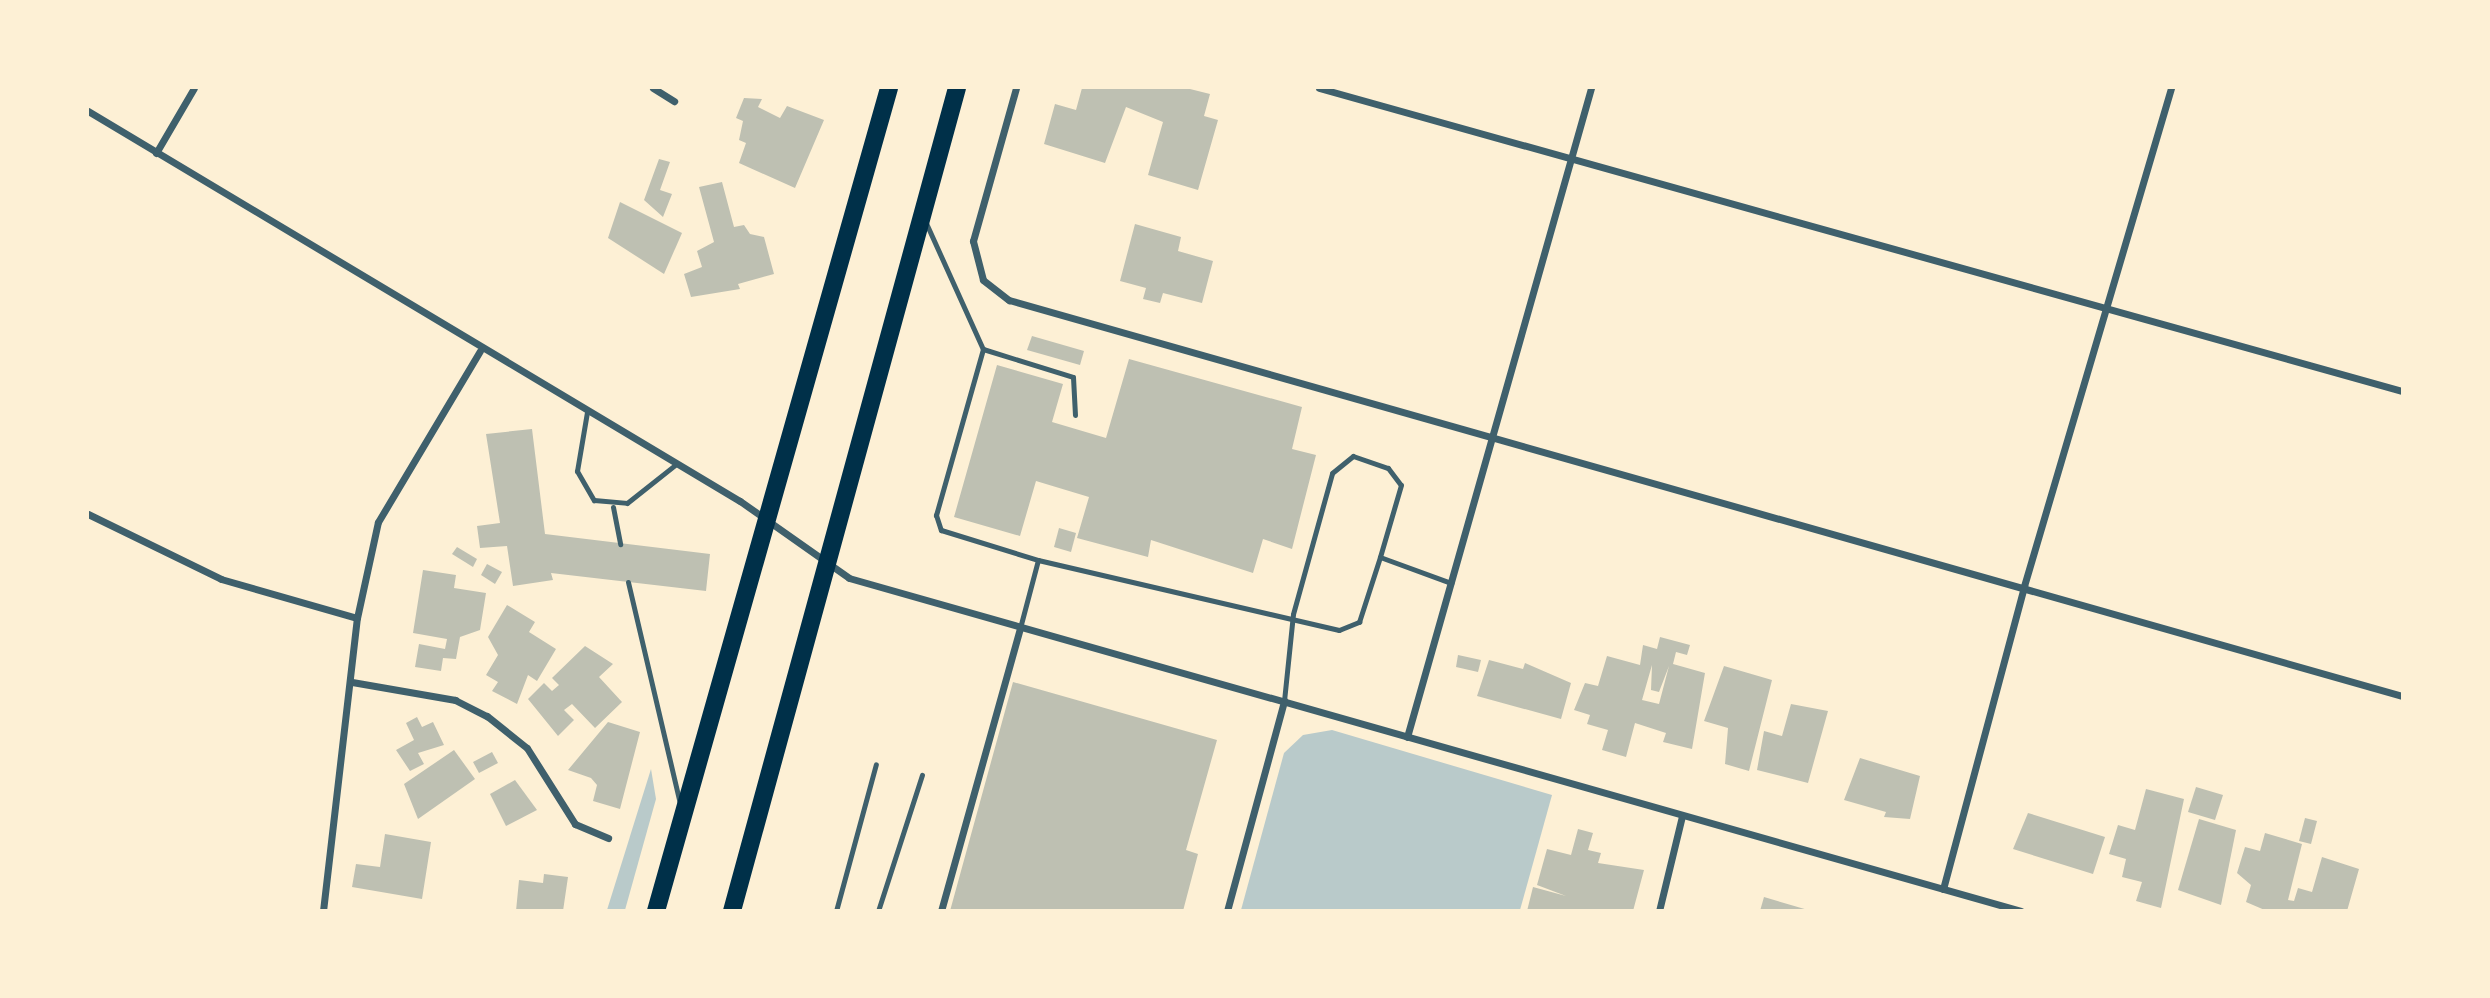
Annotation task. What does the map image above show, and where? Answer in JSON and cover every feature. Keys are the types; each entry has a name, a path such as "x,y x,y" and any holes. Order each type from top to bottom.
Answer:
{"main road":[{"path":"656,911 890,88"},
{"path":"732,911 823,565 957,88"}],"street":[{"path":"156,153 194,88"},
{"path":"653,88 674,101"},
{"path":"1016,88 972,242 976,268 990,288 1009,300 2024,586 2403,696"},
{"path":"1319,88 2403,391"},
{"path":"1407,737 1591,88"},
{"path":"1943,889 2024,586 2109,308 2171,88"},
{"path":"88,111 480,351 676,465 768,524 823,565 1020,628 2021,911"},
{"path":"323,911 352,682 356,618 385,505 480,351"},
{"path":"88,514 221,579 356,618"},
{"path":"941,911 1020,628"},
{"path":"352,682 455,700 488,716 527,748 575,824 608,838"},
{"path":"1227,911 1284,701"},
{"path":"1659,911 1682,816"}],"lane":[{"path":"922,214 983,349 936,524 1038,560 1293,614 1339,630 1351,627 1365,610 1401,485 1388,468 1353,456 1332,473 1293,614 1284,701"},
{"path":"983,349 1073,377 1075,415"},
{"path":"587,412 577,471 594,500 613,507 628,503 676,465"},
{"path":"613,507 620,544"},
{"path":"1380,557 1451,583"},
{"path":"1020,628 1038,560"},
{"path":"628,582 649,687 683,816"},
{"path":"836,911 876,764"},
{"path":"878,911 922,775"}],"shaded area":[{"path":"1332,730 1552,795 1520,910 1241,910 1284,753 1303,735"},
{"path":"651,769 656,799 625,910 607,910"}],"building":[{"path":"1082,88 1186,88 1210,94 1204,116 1218,120 1198,190 1148,175 1163,122 1126,107 1105,163 1044,144 1055,104 1076,110"},
{"path":"744,98 762,99 758,107 780,118 787,106 824,120 795,188 739,163 746,143 739,140 743,121 736,118"},
{"path":"659,159 670,162 660,190 672,194 663,217 644,200"},
{"path":"722,182 734,227 744,225 750,234 764,237 774,274 738,284 740,289 691,297 684,274 702,267 697,251 714,242 699,187"},
{"path":"620,202 682,233 664,274 608,238"},
{"path":"1135,224 1181,237 1178,251 1213,261 1202,303 1163,293 1160,303 1143,299 1146,288 1120,281"},
{"path":"1032,336 1084,351 1080,365 1027,350"},
{"path":"1129,359 1302,407 1292,449 1316,455 1292,549 1263,539 1253,573 1151,540 1148,557 1077,538 1089,497 1036,481 1020,536 954,517 997,365 1063,384 1052,422 1106,438"},
{"path":"532,429 545,534 710,554 706,591 551,573 553,580 513,586 507,546 480,548 477,526 500,523 486,434"},
{"path":"1059,528 1076,533 1071,552 1054,547"},
{"path":"457,547 477,559 473,567 452,554"},
{"path":"487,564 502,572 495,584 481,575"},
{"path":"423,570 456,575 454,588 486,593 480,630 460,637 456,659 443,658 441,671 415,667 419,644 445,649 447,639 413,633"},
{"path":"507,605 535,622 529,632 556,649 537,681 528,675 517,704 492,691 498,682 486,675 498,655 488,637"},
{"path":"1660,637 1690,645 1687,655 1676,652 1673,664 1705,673 1692,749 1663,742 1666,733 1635,723 1626,757 1602,750 1608,730 1587,724 1590,715 1574,710 1585,683 1598,686 1607,656 1640,665 1643,645 1657,649","holes":["1652,665 1651,690 1659,692 1669,666 1659,704 1642,700"]},
{"path":"585,646 613,664 599,677 622,702 595,728 572,704 564,710 574,720 558,736 528,699 544,683 552,691 559,685 552,678"},
{"path":"1458,655 1481,660 1478,672 1456,667"},
{"path":"1489,660 1523,669 1525,663 1571,683 1561,719 1477,696"},
{"path":"1724,666 1772,680 1749,771 1725,764 1728,728 1704,721"},
{"path":"1013,682 1217,740 1186,850 1198,854 1183,911 950,911"},
{"path":"1791,704 1828,711 1808,783 1757,770 1764,731 1782,736"},
{"path":"417,717 422,727 433,722 444,745 418,753 424,764 410,771 396,750 414,740 406,723"},
{"path":"608,722 640,732 620,809 593,801 597,785 591,778 568,770"},
{"path":"454,750 475,779 418,819 404,784"},
{"path":"492,752 498,763 479,773 473,762"},
{"path":"1860,758 1920,776 1910,819 1884,817 1886,812 1844,800"},
{"path":"515,780 537,810 506,826 490,794"},
{"path":"2196,787 2223,795 2215,820 2188,812"},
{"path":"2146,789 2184,799 2161,908 2136,901 2142,882 2122,877 2126,859 2109,854 2118,825 2135,830"},
{"path":"2028,813 2105,837 2093,874 2013,849"},
{"path":"2305,818 2317,821 2311,844 2299,841"},
{"path":"2199,819 2236,830 2221,905 2178,890"},
{"path":"1578,829 1593,833 1588,850 1601,853 1598,863 1644,870 1633,911 1527,911 1533,887 1566,896 1537,885 1547,849 1571,855"},
{"path":"2265,833 2302,844 2288,900 2294,901 2298,888 2312,892 2322,857 2359,869 2347,911 2267,911 2246,902 2251,885 2237,873 2245,847 2260,851"},
{"path":"385,834 431,842 422,899 352,887 356,864 380,867"},
{"path":"544,874 568,877 563,911 516,911 519,880 543,883"},
{"path":"1764,897 1808,910 1808,911 1760,911"}]}
